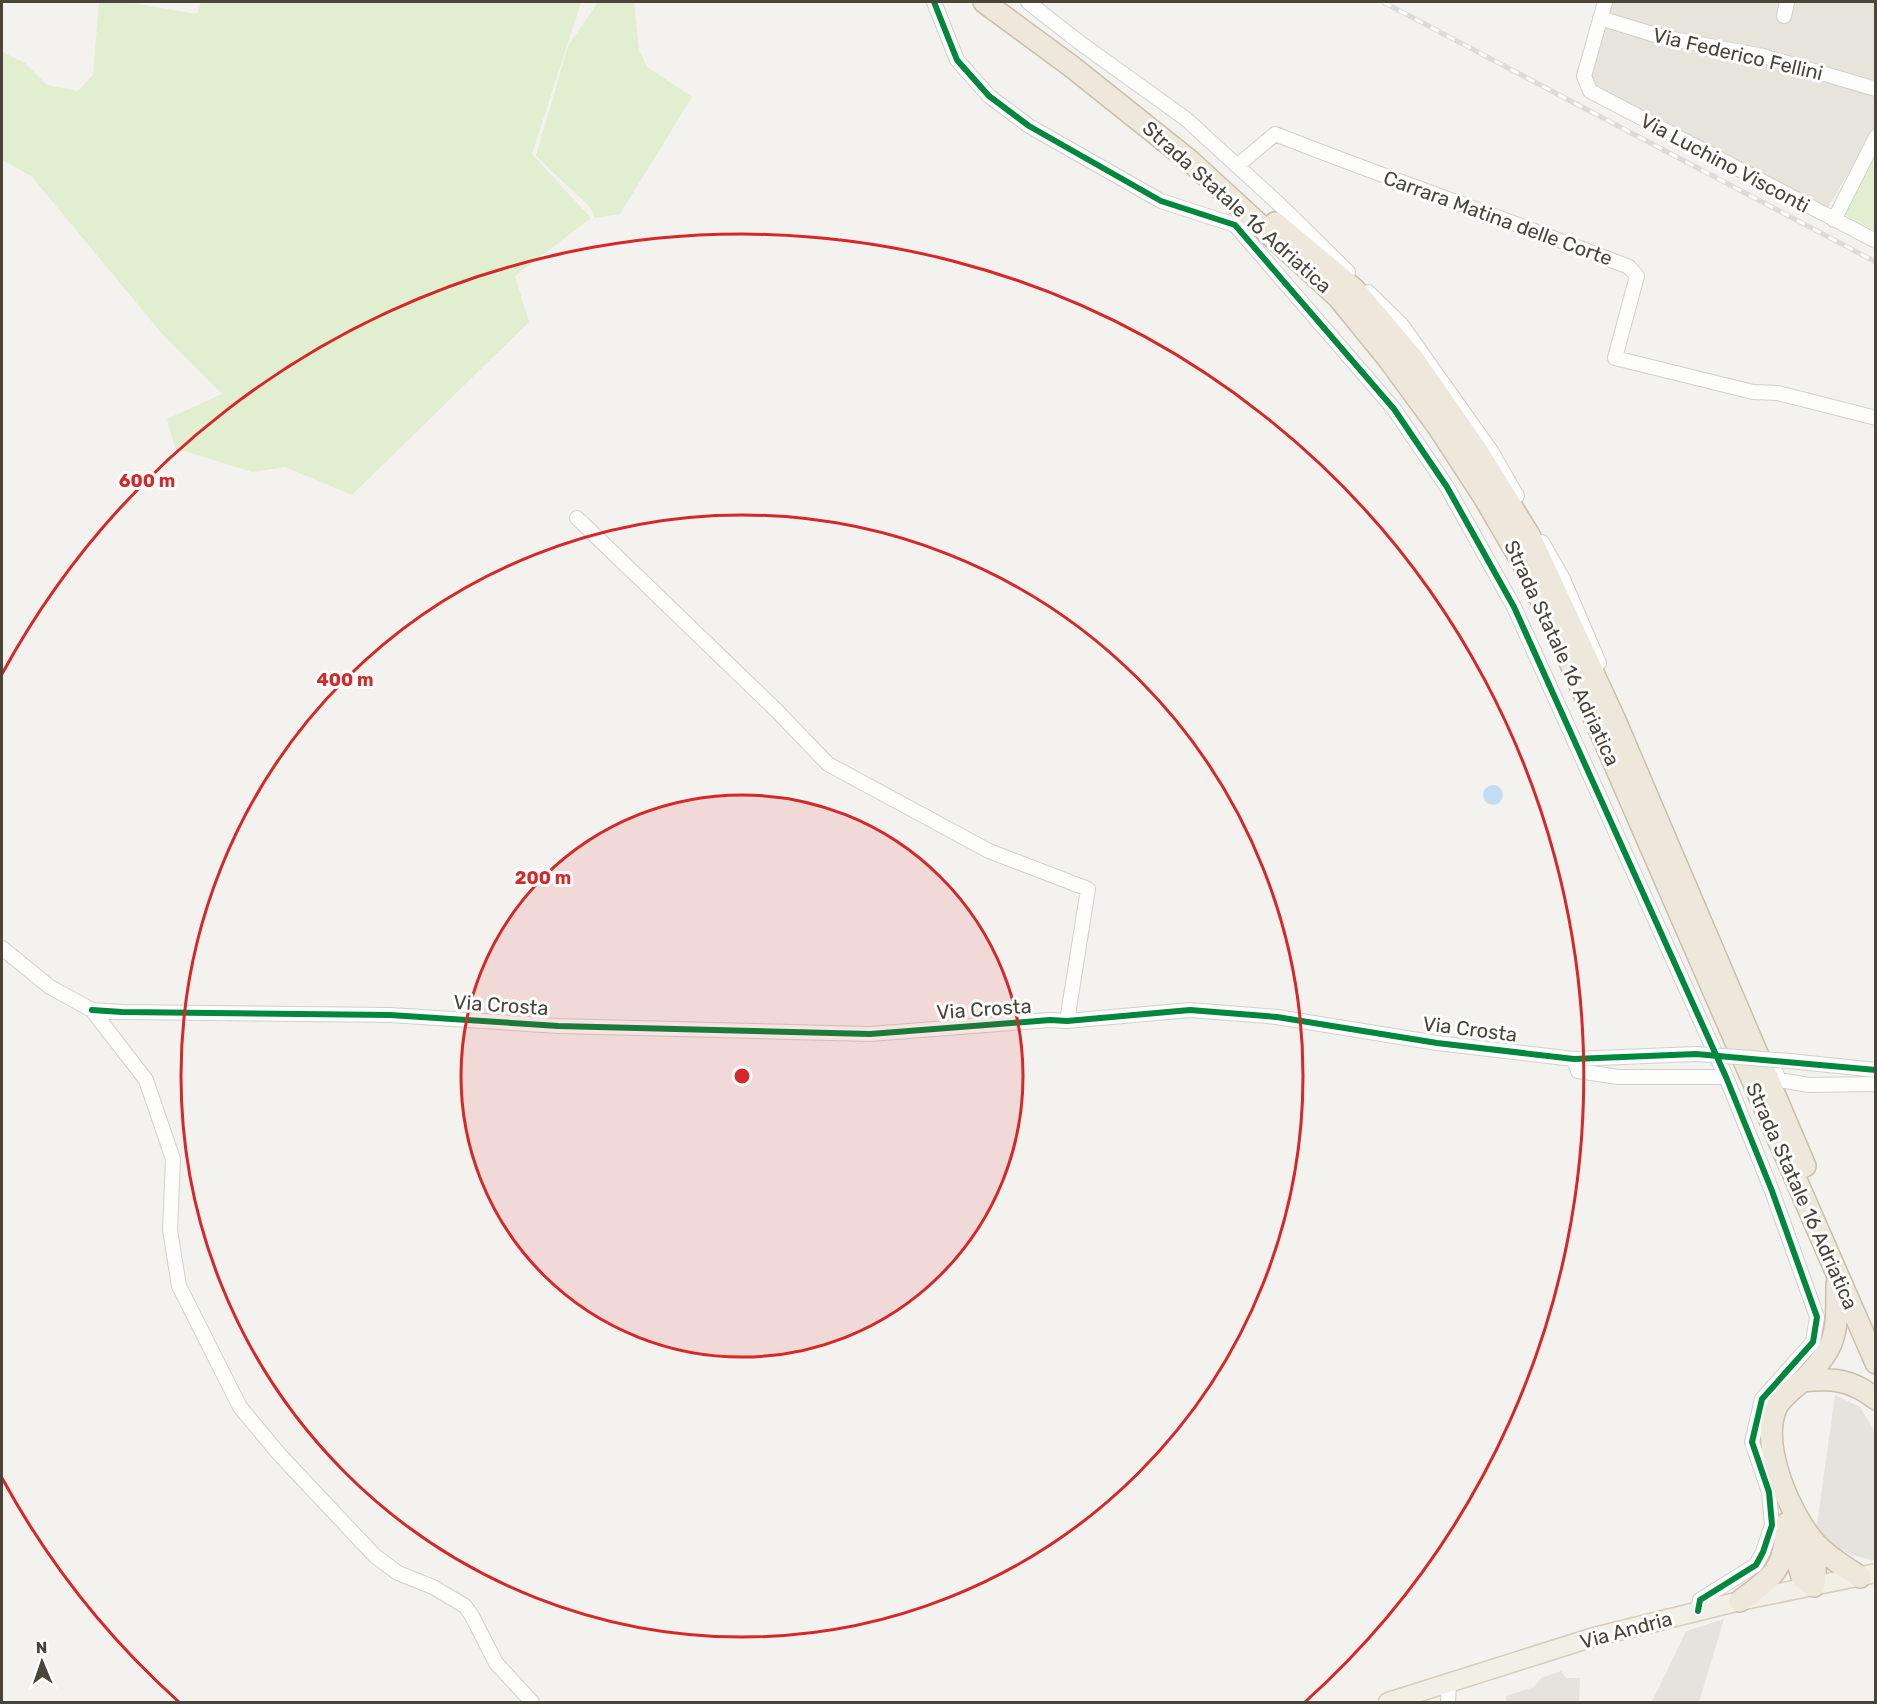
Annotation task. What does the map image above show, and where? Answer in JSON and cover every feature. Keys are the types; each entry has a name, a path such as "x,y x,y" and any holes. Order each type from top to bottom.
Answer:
{"highway":[{"name":"Strada Statale 16 Adriatica","path":"984,2 1071,66 1190,161 1338,297 1390,361 1439,428 1484,497 1525,567 1560,639 1875,1363"},
{"name":"Strada Statale 16 Adriatica","path":"1004,2 1202,155 1276,223 1354,289 1414,360 1478,452 1529,535 1614,718 1875,1329"},
{"path":"1814,1586 1816,1569 1813,1548 1793,1522 1772,1450 1771,1426 1777,1408 1785,1396 1824,1358 1833,1343 1837,1324 1837,1275"},
{"path":"1802,1381 1829,1378 1855,1384 1875,1399"},
{"path":"1793,1522 1843,1566 1868,1575"},
{"path":"1740,1601 1773,1576 1784,1553 1793,1522"}],"main road":[{"name":"Via Andria","path":"1388,1702 1594,1637 1740,1601 1868,1575"}],"street":[{"path":"934,2 957,60 989,96 1029,126 1161,201 1235,225 1394,409 1448,487 1514,607 1726,1077 1772,1191 1817,1317 1813,1342 1762,1399 1752,1442 1769,1492 1772,1525 1763,1552 1756,1565 1700,1600 1698,1611"},
{"path":"1028,2 1186,119 1401,324 1491,450 1563,579 1779,1080 1809,1085 1875,1084"},
{"path":"1600,18 1605,2"},
{"path":"1784,16 1787,2"},
{"name":"Via Luchino Visconti","path":"1600,18 1584,76 1590,91 1875,241"},
{"name":"Via Federico Fellini","path":"1600,18 1662,37 1763,56 1875,88"},
{"name":"Carrara Matina delle Corte","path":"1237,166 1275,134 1609,258 1629,267 1637,276 1615,358 1753,392 1778,393 1875,418"},
{"path":"1834,220 1871,157 1875,137"},
{"path":"577,518 776,710 828,764 989,851 1088,889 1067,1022"},
{"path":"2,948 50,987 92,1010 146,1080 173,1159 170,1230 179,1286 240,1407 279,1454 375,1556 398,1573 433,1587 465,1606 496,1663 532,1702"},
{"name":"Via Crosta","path":"92,1010 390,1015 558,1026 870,1034 1050,1020 1067,1022 1190,1010 1277,1017 1437,1042 1574,1059 1696,1054 1875,1070"},
{"path":"1574,1059 1578,1071 1618,1077 1726,1077"},
{"path":"1448,1702 1449,1683"}],"shaded area":[{"path":"1610,2 1875,2 1875,153 1864,147 1827,209 1589,82"},
{"path":"1835,1395 1860,1407 1875,1432 1875,1561 1852,1555 1835,1547 1816,1532"},
{"path":"1724,1619 1699,1702 1652,1702 1686,1631"},
{"path":"1561,1671 1566,1678 1580,1678 1579,1702 1503,1702 1506,1701 1506,1696 1534,1687 1541,1678"}],"green space":[{"path":"99,2 127,2 197,14 201,2 581,2 532,154 591,218 515,276 529,322 352,495 285,467 252,472 175,448 167,419 222,394 164,336 31,176 2,160 2,52 25,63 47,85 78,91 93,75"},
{"path":"598,2 634,2 639,50 647,67 692,97 620,214 594,218 591,208 536,156 568,46"},
{"path":"1872,162 1875,164 1875,231 1844,214"}],"water":[{"path":"1493,785 1500,788 1503,795 1500,802 1493,805 1486,802 1483,795 1486,788"}],"railway":[{"path":"1383,2 1876,262"}],"cycle path":[{"path":"934,2 957,60 989,96 1029,126 1161,201 1235,225 1394,409 1447,487 1514,607 1726,1077 1772,1191 1817,1317 1813,1342 1762,1399 1752,1442 1769,1492 1772,1525 1763,1552 1756,1565 1700,1600 1698,1611"},
{"path":"92,1010 390,1015 558,1026 870,1034 1190,1010 1277,1017 1437,1043 1574,1059 1696,1054 1876,1070"}]}
